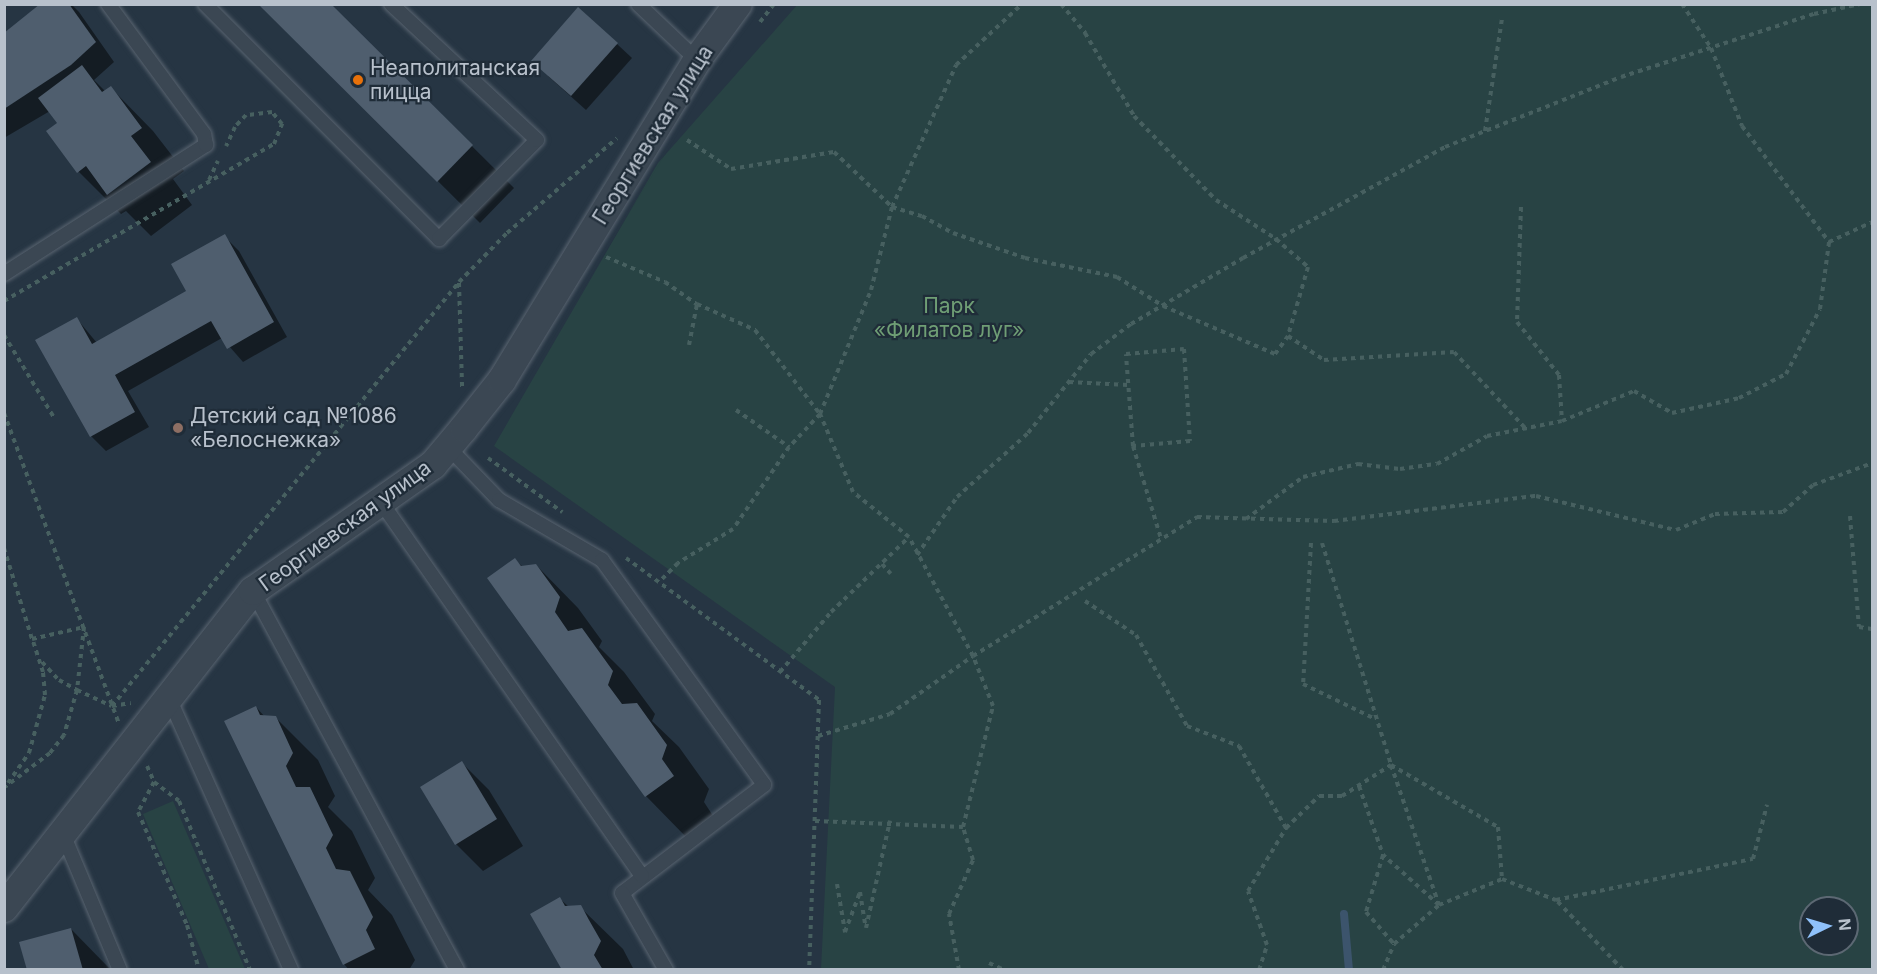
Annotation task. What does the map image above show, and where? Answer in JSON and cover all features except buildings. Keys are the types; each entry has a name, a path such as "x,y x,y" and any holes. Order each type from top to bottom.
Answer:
{"street":[{"name":"Георгиевская улица","path":"4,908 253,591 433,465 456,438 502,380 697,60 738,4"}],"lane":[{"path":"4,274 206,145 204,134 108,4"},
{"path":"205,4 440,239 537,140 391,4"},
{"path":"638,4 697,60"},
{"path":"456,438 499,500 602,561 765,785 622,893 666,969"},
{"path":"381,502 642,876"},
{"path":"253,591 457,969"},
{"path":"169,698 291,969"},
{"path":"63,834 120,969"}],"path":[{"path":"659,582 678,564 733,529 789,447 820,414 872,290 892,207 956,65 1022,4"},
{"path":"687,140 730,169 834,152 892,207 1025,258 1117,277 1163,306 1275,354 1288,336 1308,267 1276,239 1216,200 1134,116 1085,33 1061,4"},
{"path":"1246,519 1303,477 1358,464 1400,469 1437,464 1487,436 1562,421 1634,391 1672,413 1739,398 1786,374 1820,309 1829,242 1742,126 1711,48 1682,4"},
{"path":"917,555 957,497 1028,433 1091,354 1163,306 1276,239 1445,147 1621,77 1814,14 1860,4"},
{"path":"1485,131 1502,19"},
{"path":"4,301 274,144 282,124 272,112 246,115 235,127 209,180"},
{"path":"112,706 459,282 507,233 624,132"},
{"path":"1521,207 1517,322 1559,375 1562,421"},
{"path":"1829,242 1872,222"},
{"path":"610,260 665,282 696,304 755,330 820,414 853,492 909,537 973,656 993,706 963,827 973,860 950,914 959,969"},
{"path":"456,438 459,282"},
{"path":"689,345 696,304"},
{"path":"4,335 52,416"},
{"path":"1288,336 1324,360 1454,352 1525,428"},
{"path":"1133,446 1190,441 1184,350 1126,354 1133,446 1161,539"},
{"path":"1068,382 1128,385"},
{"path":"736,410 789,447"},
{"path":"4,413 112,706 154,782 179,801 250,969"},
{"path":"818,736 890,714 973,656 1197,517 1334,521 1536,496 1676,530 1715,514 1783,512 1813,485 1872,463"},
{"path":"1850,516 1859,627 1872,628"},
{"path":"780,672 831,612 909,537"},
{"path":"1311,543 1303,684 1374,718"},
{"path":"1322,543 1374,718 1439,905"},
{"path":"4,548 39,659 45,695 39,722 28,753 5,787"},
{"path":"882,564 891,574"},
{"path":"1085,601 1137,635 1187,726 1239,746 1286,828"},
{"path":"32,639 84,627"},
{"path":"5,787 50,753 64,735 77,690 84,627"},
{"path":"39,659 59,680 112,706 169,698"},
{"path":"1259,969 1267,945 1248,891 1286,828 1320,796 1342,796 1391,765"},
{"path":"1391,765 1498,827 1502,879"},
{"path":"154,782 138,812 187,925 199,969"},
{"path":"1359,786 1383,855 1439,905"},
{"path":"1556,900 1753,859 1767,805"},
{"path":"815,820 890,821 963,827"},
{"path":"837,884 845,932 860,892 866,928 890,821"},
{"path":"1383,855 1366,912 1394,944"},
{"path":"1383,969 1394,944 1439,905 1502,879 1556,900 1623,969"},
{"path":"989,963 1004,969"}],"green space":[{"name":"Парк «Филатов луг»","path":"798,4 1872,5 1872,969 821,969 835,687 494,446 658,163"},
{"path":"173,801 245,969 209,969 143,814"}],"waterway":[{"path":"1344,914 1349,970"}],"place":[{"name":"Неаполитанская пицца","path":"358,80"},
{"name":"Детский сад №1086 «Белоснежка»","path":"178,428"}]}
